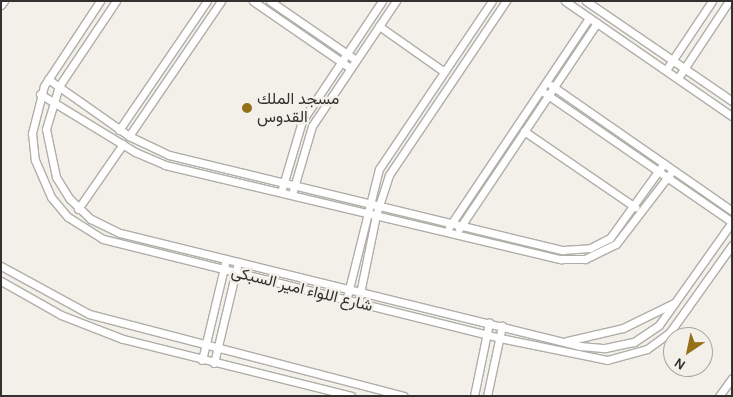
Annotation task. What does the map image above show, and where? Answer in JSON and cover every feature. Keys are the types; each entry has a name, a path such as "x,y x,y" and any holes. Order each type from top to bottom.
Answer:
{"street":[{"path":"1,5 4,1"},
{"name":"شارع اللواء امير السبكى","path":"100,1 48,78 40,94 33,120 35,160 51,197 68,217 117,244 592,359 634,354 670,332 732,245"},
{"name":"شارع اللواء امير السبكى","path":"116,1 59,86 52,101 46,129 48,153 59,183 78,209 120,233 564,341 605,348 634,342 659,325 732,222"},
{"path":"120,130 207,1"},
{"path":"129,136 221,1"},
{"path":"253,1 350,68"},
{"path":"270,1 356,60"},
{"path":"281,192 302,121 382,1"},
{"path":"292,194 309,132 396,1"},
{"path":"346,300 368,201 386,155 492,1"},
{"path":"358,303 379,204 408,141 506,1"},
{"path":"565,1 732,116"},
{"path":"586,1 729,98 718,106"},
{"path":"666,70 712,1"},
{"path":"678,78 729,2"},
{"path":"446,232 589,18"},
{"path":"456,234 597,23"},
{"path":"379,26 443,71"},
{"path":"48,78 129,136 169,155 368,201 460,227 577,251 610,238 635,207 664,164"},
{"path":"546,82 732,210"},
{"path":"541,90 732,222"},
{"path":"40,94 122,144 166,165 561,259 585,259 625,237 673,170"},
{"path":"524,132 635,207"},
{"path":"78,209 122,144"},
{"path":"202,360 226,259"},
{"path":"214,363 238,262"},
{"path":"1,266 89,314 205,347 403,396"},
{"path":"1,281 92,328 202,360 351,396"},
{"path":"564,341 623,328 677,301"},
{"path":"474,396 489,323"},
{"path":"487,396 502,326"},
{"path":"718,396 732,378"}],"place":[{"name":"مسجد الملك القدوس","path":"247,108"}]}
